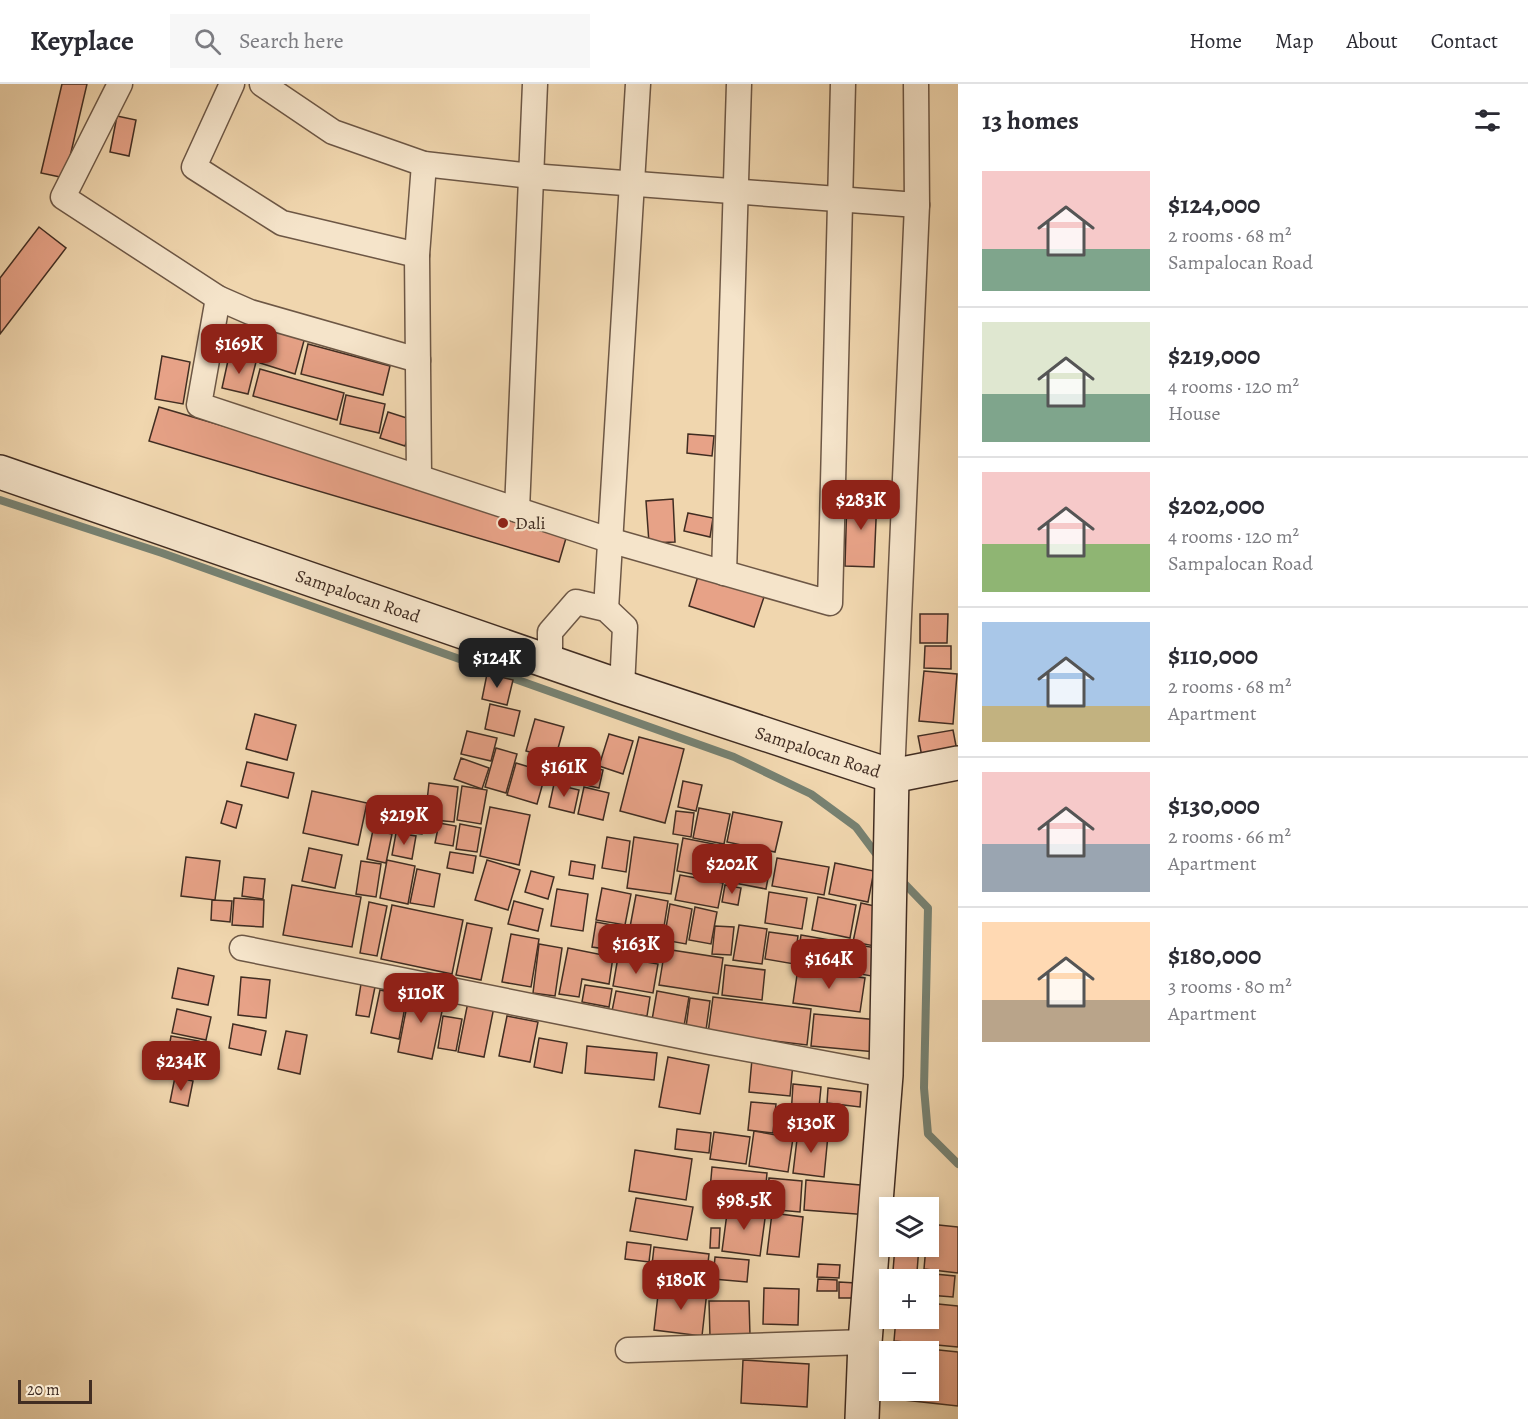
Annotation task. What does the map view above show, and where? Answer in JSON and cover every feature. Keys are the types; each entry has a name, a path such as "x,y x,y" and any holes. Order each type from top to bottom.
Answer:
{"main road":[{"name":"Sampalocan Road","path":"0,472 621,687 892,776 958,763"},
{"path":"862,1419 865,1342 886,1075 892,776"}],"street":[{"path":"120,84 63,197 218,298 250,312 418,360"},
{"path":"232,84 194,167 282,223 417,255"},
{"path":"262,84 333,132 424,164 531,176 918,205"},
{"path":"517,510 536,84"},
{"path":"606,609 638,84"},
{"path":"724,573 739,84"},
{"path":"218,298 199,405 609,540 830,603 843,84"},
{"path":"892,776 918,205 916,84"},
{"path":"419,477 417,255 424,164"},
{"path":"550,662 550,632 576,602 606,609 625,627 621,687"},
{"path":"242,948 886,1075"},
{"path":"628,1350 865,1342"}],"building":[{"path":"62,84 87,84 65,178 41,173"},
{"path":"117,116 136,120 129,156 110,152"},
{"path":"39,227 66,248 0,334 0,278"},
{"path":"269,328 305,337 295,374 260,363"},
{"path":"308,344 390,366 383,395 301,374"},
{"path":"162,356 190,362 183,404 155,399"},
{"path":"229,356 256,362 248,394 222,388"},
{"path":"260,369 344,393 337,420 253,396"},
{"path":"346,395 385,404 379,433 340,424"},
{"path":"159,407 569,528 559,562 149,441"},
{"path":"388,412 413,420 405,446 380,438"},
{"path":"688,434 714,436 712,456 687,453"},
{"path":"847,496 877,497 874,567 845,566"},
{"path":"673,499 675,542 649,543 646,501"},
{"path":"688,513 713,518 710,537 684,531"},
{"path":"698,576 764,597 754,627 689,606"},
{"path":"920,614 948,614 947,643 920,643"},
{"path":"925,646 951,646 951,669 924,668"},
{"path":"924,671 957,674 953,724 919,721"},
{"path":"487,674 513,680 507,705 482,699"},
{"path":"490,704 520,711 514,736 485,729"},
{"path":"255,714 296,725 287,760 246,749"},
{"path":"535,719 564,727 555,759 526,751"},
{"path":"953,730 957,751 922,757 918,736"},
{"path":"467,731 497,738 491,761 461,754"},
{"path":"609,734 633,741 623,774 599,766"},
{"path":"639,737 684,749 665,823 620,811"},
{"path":"496,748 517,754 506,793 485,787"},
{"path":"461,758 489,768 482,789 454,779"},
{"path":"247,762 294,773 288,798 241,786"},
{"path":"516,763 546,772 537,804 507,795"},
{"path":"585,766 603,770 599,788 581,784"},
{"path":"683,781 702,785 696,811 678,807"},
{"path":"429,783 458,787 454,822 425,819"},
{"path":"554,784 579,790 574,813 549,807"},
{"path":"462,786 487,790 481,824 457,820"},
{"path":"584,787 609,793 603,820 578,814"},
{"path":"312,791 367,803 358,845 303,833"},
{"path":"382,797 398,801 392,832 375,829"},
{"path":"227,801 242,805 236,828 221,823"},
{"path":"399,803 426,806 422,834 396,831"},
{"path":"490,807 530,815 519,865 480,856"},
{"path":"699,808 730,814 724,844 693,838"},
{"path":"676,811 694,813 691,837 673,834"},
{"path":"733,812 782,822 775,852 727,842"},
{"path":"439,823 456,826 453,846 435,843"},
{"path":"460,824 481,828 477,852 456,849"},
{"path":"373,830 392,834 386,863 367,859"},
{"path":"396,833 416,836 412,859 392,855"},
{"path":"607,837 630,841 626,872 602,868"},
{"path":"634,837 678,844 671,894 627,888"},
{"path":"683,838 729,847 723,880 677,871"},
{"path":"309,848 342,855 335,888 302,881"},
{"path":"450,852 476,856 473,873 447,868"},
{"path":"734,855 771,862 766,889 729,882"},
{"path":"186,857 220,861 215,900 181,896"},
{"path":"777,858 829,867 824,895 772,886"},
{"path":"387,860 415,866 408,904 380,898"},
{"path":"487,860 520,870 508,910 475,900"},
{"path":"361,861 381,864 376,897 356,894"},
{"path":"571,861 595,865 593,879 569,875"},
{"path":"835,863 874,871 868,902 829,894"},
{"path":"417,869 440,874 434,907 410,903"},
{"path":"531,871 554,877 548,899 525,892"},
{"path":"680,875 723,883 718,908 675,900"},
{"path":"244,877 265,879 263,899 242,896"},
{"path":"292,885 361,897 352,947 283,935"},
{"path":"725,885 741,888 738,905 722,902"},
{"path":"602,888 631,894 625,925 596,920"},
{"path":"557,889 588,894 583,931 551,926"},
{"path":"769,892 807,898 802,929 765,923"},
{"path":"636,895 668,901 663,933 630,927"},
{"path":"818,897 856,905 850,938 812,930"},
{"path":"234,898 264,900 263,927 232,925"},
{"path":"212,900 232,901 230,922 211,920"},
{"path":"514,901 543,909 538,931 508,924"},
{"path":"369,902 387,906 377,956 360,953"},
{"path":"861,903 888,909 880,947 853,942"},
{"path":"670,904 692,909 686,944 664,940"},
{"path":"392,905 463,920 452,974 381,959"},
{"path":"695,907 717,912 711,944 689,940"},
{"path":"596,922 623,927 619,951 592,947"},
{"path":"467,923 492,928 481,980 456,975"},
{"path":"739,925 767,929 762,964 733,960"},
{"path":"715,926 734,927 731,955 712,954"},
{"path":"625,928 662,934 658,960 622,955"},
{"path":"769,932 798,936 794,964 765,959"},
{"path":"511,934 539,939 531,987 502,982"},
{"path":"801,935 888,950 883,978 797,963"},
{"path":"539,944 562,948 555,996 533,993"},
{"path":"568,948 613,957 609,984 582,979 579,997 559,994"},
{"path":"665,949 723,958 718,994 659,985"},
{"path":"618,957 658,964 653,993 613,986"},
{"path":"725,965 765,970 762,1000 722,995"},
{"path":"178,968 214,976 208,1005 172,998"},
{"path":"798,968 865,978 860,1012 793,1003"},
{"path":"241,977 270,980 266,1018 238,1015"},
{"path":"361,984 375,987 369,1017 356,1015"},
{"path":"585,985 612,989 609,1007 582,1002"},
{"path":"380,990 407,996 399,1039 371,1033"},
{"path":"410,990 445,997 432,1059 398,1052"},
{"path":"616,991 650,997 647,1016 612,1011"},
{"path":"657,991 689,997 684,1026 652,1020"},
{"path":"713,997 811,1009 807,1045 708,1033"},
{"path":"690,998 710,1001 706,1030 686,1027"},
{"path":"468,1002 494,1007 484,1057 458,1052"},
{"path":"177,1009 211,1017 206,1040 172,1033"},
{"path":"814,1014 879,1020 876,1052 811,1046"},
{"path":"443,1016 462,1019 456,1051 438,1048"},
{"path":"507,1016 538,1022 530,1062 499,1056"},
{"path":"233,1024 266,1031 261,1055 229,1048"},
{"path":"286,1031 307,1035 300,1074 278,1069"},
{"path":"171,1036 199,1041 194,1075 165,1071"},
{"path":"539,1038 567,1043 562,1073 534,1067"},
{"path":"587,1046 657,1053 654,1080 585,1073"},
{"path":"668,1057 709,1065 700,1114 659,1107"},
{"path":"752,1059 793,1063 790,1096 749,1092"},
{"path":"175,1077 193,1081 188,1106 170,1102"},
{"path":"793,1084 821,1087 818,1118 791,1116"},
{"path":"828,1088 861,1092 860,1107 827,1103"},
{"path":"751,1102 776,1104 773,1133 748,1130"},
{"path":"777,1120 794,1123 792,1135 775,1132"},
{"path":"677,1129 711,1133 709,1153 675,1149"},
{"path":"754,1131 793,1138 788,1172 749,1166"},
{"path":"798,1131 828,1135 824,1177 793,1173"},
{"path":"714,1132 750,1137 746,1164 710,1159"},
{"path":"635,1150 692,1159 686,1200 629,1191"},
{"path":"712,1167 767,1173 764,1206 709,1201"},
{"path":"769,1178 802,1181 800,1212 767,1209"},
{"path":"806,1180 871,1186 869,1215 804,1210"},
{"path":"636,1198 693,1207 687,1240 630,1231"},
{"path":"728,1206 766,1211 760,1256 722,1251"},
{"path":"772,1213 803,1217 799,1257 767,1254"},
{"path":"939,1225 958,1227 958,1273 924,1269 925,1257 939,1257"},
{"path":"711,1228 720,1228 719,1248 710,1248"},
{"path":"627,1242 651,1245 649,1262 625,1259"},
{"path":"654,1247 709,1254 705,1290 650,1283"},
{"path":"715,1257 749,1260 747,1282 713,1279"},
{"path":"894,1257 918,1257 917,1269 893,1269"},
{"path":"818,1264 840,1265 839,1278 817,1277"},
{"path":"939,1274 955,1276 953,1297 939,1296"},
{"path":"818,1279 837,1280 837,1291 817,1291"},
{"path":"839,1282 856,1283 856,1298 839,1298"},
{"path":"659,1286 707,1291 702,1336 654,1330"},
{"path":"764,1288 799,1289 798,1325 763,1324"},
{"path":"709,1301 749,1301 750,1335 710,1336"},
{"path":"939,1304 958,1306 958,1347 939,1345 939,1341 894,1341 895,1329 939,1329"},
{"path":"939,1350 958,1352 958,1406 913,1401 939,1401"},
{"path":"743,1360 809,1364 807,1407 741,1403"}],"waterway":[{"path":"0,500 162,553 734,757 811,794 856,827 880,859"},
{"path":"901,880 928,908 924,1088 928,1134 958,1164"}],"place":[{"name":"Dali","path":"503,523"}]}
